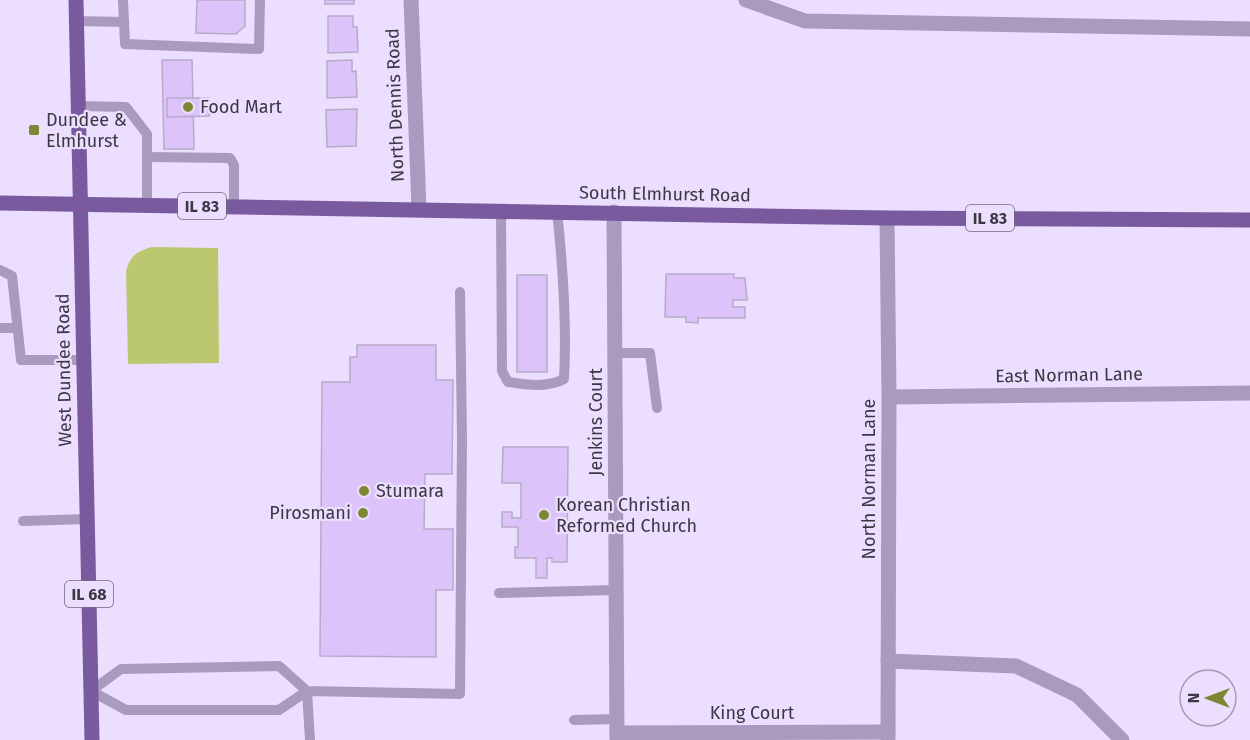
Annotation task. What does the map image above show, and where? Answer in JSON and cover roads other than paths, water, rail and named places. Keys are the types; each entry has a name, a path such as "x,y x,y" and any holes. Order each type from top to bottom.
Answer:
{"main road":[{"name":"West Dundee Road","path":"76,0 92,740"},
{"name":"IL 83","path":"0,203 80,204"},
{"name":"South Elmhurst Road","path":"80,204 887,218 1250,220"}],"street":[{"name":"North Dennis Road","path":"411,0 419,209"},
{"path":"746,0 805,21 1250,29"},
{"name":"Jenkins Court","path":"614,212 617,731"},
{"name":"North Norman Lane","path":"887,218 888,736"},
{"name":"East Norman Lane","path":"889,397 1250,393"},
{"path":"888,661 1016,666 1077,694 1122,740"},
{"name":"King Court","path":"617,731 888,736"}],"lane":[{"path":"123,0 125,44 259,49 260,0"},
{"path":"76,21 124,22"},
{"path":"78,106 126,107 147,134 147,205"},
{"path":"147,157 230,158 234,165 234,206"},
{"path":"501,210 502,371 508,382 523,385 554,385 564,379 566,347 563,264 557,211"},
{"path":"0,270 12,276 21,360 83,360"},
{"path":"310,740 307,691 279,666 121,669 91,691 126,710 279,710 307,691 460,694 462,439 460,292"},
{"path":"0,328 17,328"},
{"path":"615,353 650,353 657,408"},
{"path":"23,521 87,519"},
{"path":"499,592 616,590"},
{"path":"574,720 617,731"}],"place":[{"name":"Food Mart","path":"188,107"},
{"name":"Dundee & Elmhurst","path":"34,130"},
{"name":"Stumara","path":"364,491"},
{"name":"Pirosmani","path":"363,513"},
{"name":"Korean Christian Reformed Church","path":"544,515"}]}
